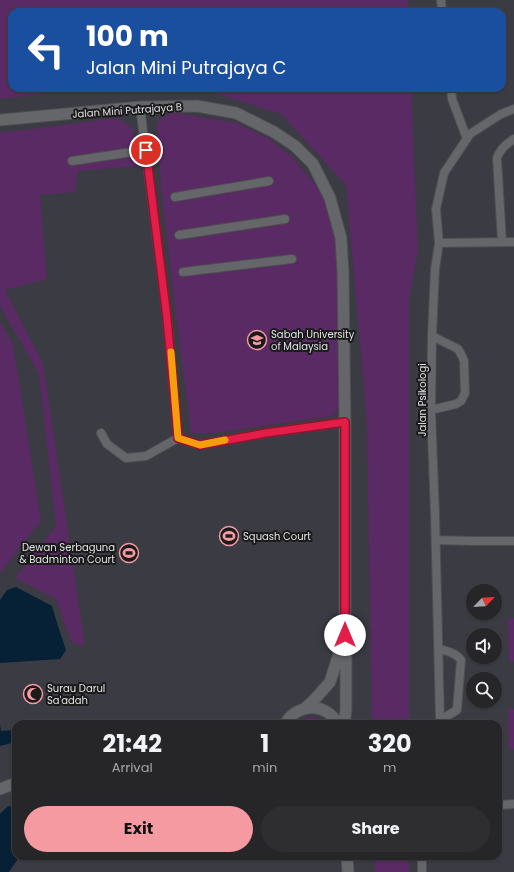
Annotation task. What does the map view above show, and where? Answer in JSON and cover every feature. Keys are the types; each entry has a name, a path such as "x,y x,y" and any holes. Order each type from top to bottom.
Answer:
{"street":[{"name":"Jalan Mini Putrajaya B","path":"0,120 140,107 197,106 236,113 274,132 295,146 312,164 330,198 341,238 343,272 345,422 345,635"},
{"path":"288,720 314,700 330,682 345,635"},
{"path":"345,635 346,710 345,720"},
{"path":"305,708 320,709 327,712 335,720"},
{"path":"0,780 12,778"},
{"path":"0,789 12,784"},
{"path":"347,860 348,872"}],"lane":[{"path":"451,92 452,99 467,139"},
{"path":"140,107 167,318 178,438"},
{"name":"Jalan Psikologi","path":"438,720 439,649 431,410 435,269 439,243 436,209 444,173 470,134 501,114 514,109"},
{"path":"502,242 497,158 502,148 514,139"},
{"path":"72,161 146,150"},
{"path":"175,197 270,181"},
{"path":"179,235 286,219"},
{"path":"439,243 514,242"},
{"path":"183,272 292,259"},
{"path":"431,410 456,404 461,401 465,393 464,361 458,349 432,336"},
{"path":"101,433 107,444 126,458 146,456 178,438 200,445 266,433 345,422"},
{"path":"436,540 514,541"},
{"path":"439,649 448,651 458,656 461,660 457,710 441,720"},
{"path":"502,805 514,804"},
{"path":"422,860 422,872"}],"shaded area":[{"name":"Sabah University of Malaysia","path":"0,0 514,0 514,872 0,872"},
{"path":"0,0 408,0 409,8 8,8 8,92 59,92 0,99"},
{"path":"212,92 411,92 418,251 409,299 409,720 372,720 367,422 346,185 281,114"},
{"path":"170,112 237,123 268,138 293,158 323,194 337,239 340,406 332,416 214,433 191,433 161,188 157,122"},
{"path":"118,118 133,129 139,166 78,171 75,192 40,195 47,279 5,290 43,363 85,646 72,643 56,599 15,578 56,526 39,374 0,306 0,133"},
{"path":"0,322 13,344 41,521 0,573"},
{"path":"508,618 514,618 514,661 509,661"},
{"path":"508,708 514,709 514,749 509,749"},
{"path":"312,717 322,720 303,720"},
{"path":"374,860 409,860 409,872 375,872"}],"water":[{"path":"16,587 52,606 66,650 60,659 0,663 0,600 7,590"},
{"path":"0,724 1,731 12,730 12,743 0,746"},
{"path":"8,806 12,806 12,860 17,860 9,872 0,872 0,814"}],"slow traffic":[{"path":"171,352 178,438 200,445 225,440"}],"place":[{"name":"Sabah University of Malaysia","path":"257,340"},
{"name":"Squash Court","path":"229,536"},
{"name":"Dewan Serbaguna & Badminton Court","path":"129,553"},
{"name":"Surau Darul Sa'adah","path":"33,694"}],"route":[{"path":"146,150 167,318 178,438 200,445 266,433 345,422 345,635"}]}
